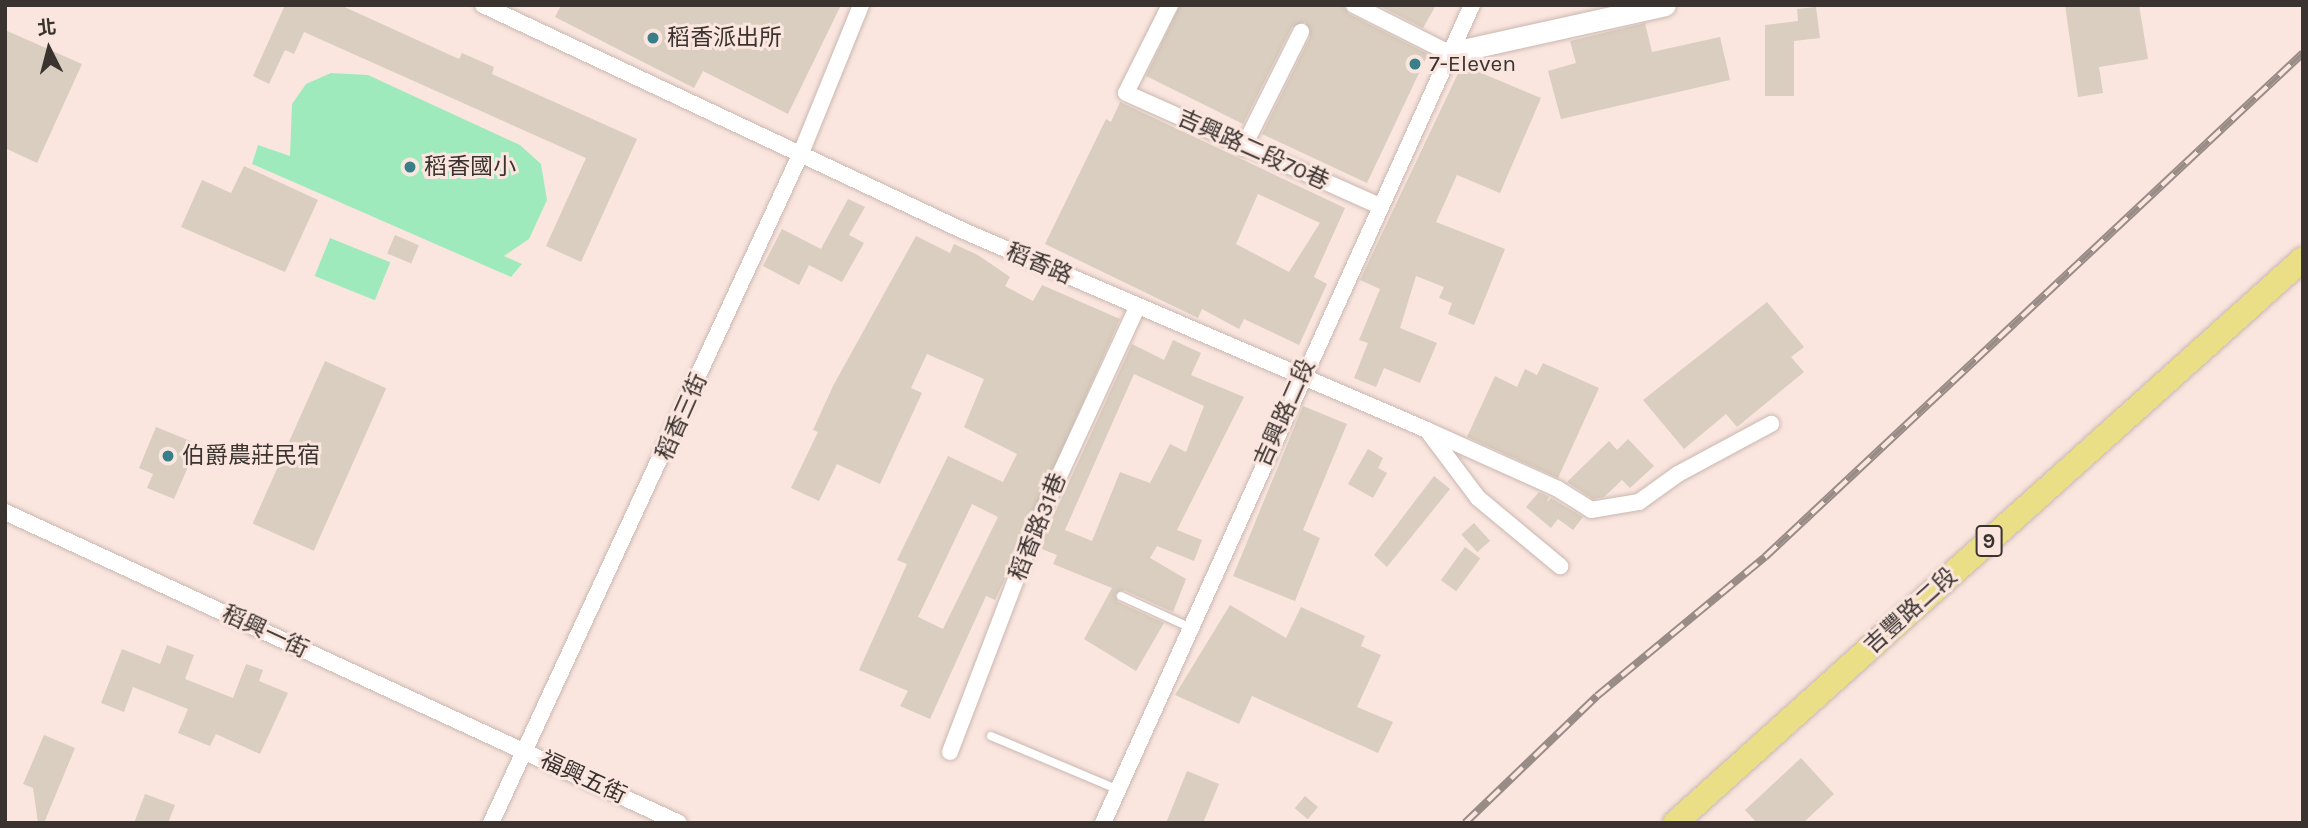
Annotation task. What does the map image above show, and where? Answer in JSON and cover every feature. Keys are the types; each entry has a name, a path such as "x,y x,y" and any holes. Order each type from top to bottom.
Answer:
{"main road":[{"name":"吉豐路二段","path":"1675,823 2303,259"}],"street":[{"name":"稻香路","path":"483,5 1137,308 1302,374 1427,430 1478,498 1560,566"},
{"name":"稻香三街","path":"491,823 801,153 861,5"},
{"name":"吉興路二段70巷","path":"1170,5 1126,93 1243,148 1380,206"},
{"name":"吉興路二段","path":"1103,823 1302,374 1472,5"},
{"path":"1364,7 1449,53 1665,5"},
{"path":"1243,148 1301,32"},
{"name":"稻香路31巷","path":"950,752 1037,524 1137,308"},
{"path":"1427,430 1558,489 1591,510 1639,502 1678,474 1771,424"},
{"name":"稻興一街","path":"5,513 525,751"},
{"name":"福興五街","path":"525,751 679,823"}],"lane":[{"path":"1121,596 1191,628"},
{"path":"991,736 1119,790"}],"green space":[{"path":"331,73 368,75 520,145 541,164 547,200 529,239 504,256 522,264 511,277 252,164 258,145 290,156 292,104 306,84"},
{"path":"330,238 390,262 375,300 315,276"}],"building":[{"path":"285,5 340,5 459,59 462,53 494,67 492,74 637,139 581,262 546,246 586,158 304,32 294,54 285,50 269,84 253,76"},
{"path":"561,5 841,5 788,114 703,71 694,88 555,17"},
{"path":"1180,5 1343,5 1349,14 1428,54 1367,183 1262,134 1310,37 1305,22 1292,27 1243,124 1146,76"},
{"path":"1378,5 1436,5 1423,28"},
{"path":"2065,5 2139,5 2148,59 2099,67 2103,93 2078,97"},
{"path":"1816,7 1820,38 1794,41 1794,96 1765,96 1765,25 1798,21 1797,9"},
{"path":"1645,23 1652,52 1720,37 1730,80 1561,119 1548,71 1576,63 1570,41"},
{"path":"5,30 82,64 37,163 5,148"},
{"path":"1462,65 1541,98 1500,193 1457,175 1436,222 1505,249 1474,325 1448,314 1452,303 1439,298 1444,287 1416,276 1400,328 1437,343 1420,383 1384,368 1376,387 1354,378 1368,343 1359,340 1380,289 1360,280"},
{"path":"1120,102 1345,208 1314,277 1327,284 1299,345 1244,319 1239,329 1202,309 1198,318 1045,244 1106,119 1111,122","holes":["1258,194 1320,223 1289,272 1236,244"]},
{"path":"244,166 318,200 285,272 181,227 202,180 231,193"},
{"path":"848,199 865,207 849,235 864,243 842,282 809,265 799,285 763,266 782,229 821,249"},
{"path":"395,235 419,245 411,264 387,253"},
{"path":"916,236 950,253 954,244 978,255 1010,277 1005,286 1033,301 1042,285 1120,319 995,600 986,596 930,719 900,706 908,691 859,670 907,564 897,560 948,456 1003,482 1017,454 964,427 984,379 927,354 911,388 922,393 880,484 837,464 819,501 791,488 818,432 813,430 833,386","holes":["972,504 998,517 943,629 918,617"]},
{"path":"1767,302 1804,347 1791,357 1804,372 1737,427 1726,414 1684,449 1643,400"},
{"path":"1173,340 1201,353 1191,375 1244,397 1177,530 1202,540 1194,561 1157,546 1150,558 1186,579 1173,612 1124,590 1115,594 1118,602 1164,623 1136,671 1084,639 1112,588 1053,564 1057,555 1039,548 1132,344 1164,360","holes":["1134,374 1204,406 1186,452 1170,444 1150,483 1120,472 1092,541 1065,530"]},
{"path":"325,361 386,388 314,551 253,524"},
{"path":"1543,363 1599,388 1558,478 1467,437 1495,376 1517,387 1525,369 1537,375"},
{"path":"1303,406 1347,424 1303,530 1320,538 1295,601 1233,576"},
{"name":"伯爵農莊民宿","path":"156,427 198,444 174,499 147,488 153,474 139,468"},
{"path":"1628,439 1654,466 1630,488 1622,480 1604,497 1593,499 1567,482 1609,441 1617,450"},
{"path":"1368,449 1383,458 1378,468 1387,473 1373,498 1348,484"},
{"path":"1434,476 1450,489 1387,567 1374,555"},
{"path":"1539,492 1549,497 1547,502 1551,498 1583,517 1573,530 1558,519 1551,528 1526,507"},
{"path":"1474,523 1490,541 1477,552 1461,534"},
{"path":"1465,547 1480,558 1456,591 1441,580"},
{"path":"1230,605 1286,638 1301,607 1365,636 1361,646 1381,655 1357,707 1393,722 1378,753 1252,696 1239,724 1175,695"},
{"path":"167,645 194,655 185,679 233,698 246,664 263,670 259,681 288,693 260,754 216,734 210,746 178,733 188,709 133,687 124,712 101,703 122,649 160,664"},
{"path":"44,735 75,748 44,823 38,823 33,788 23,784"},
{"path":"1801,758 1834,794 1803,823 1757,823 1745,810"},
{"path":"1187,771 1219,784 1203,823 1166,823"},
{"path":"145,794 175,805 168,823 134,823"},
{"path":"1305,796 1318,807 1308,819 1295,808"}],"railway":[{"path":"1465,823 1597,696 1765,557 2303,53"}],"place":[{"name":"稻香派出所","path":"653,38"},
{"name":"7-Eleven","path":"1415,64"},
{"name":"稻香國小","path":"410,167"},
{"name":"伯爵農莊民宿","path":"168,456"}]}
